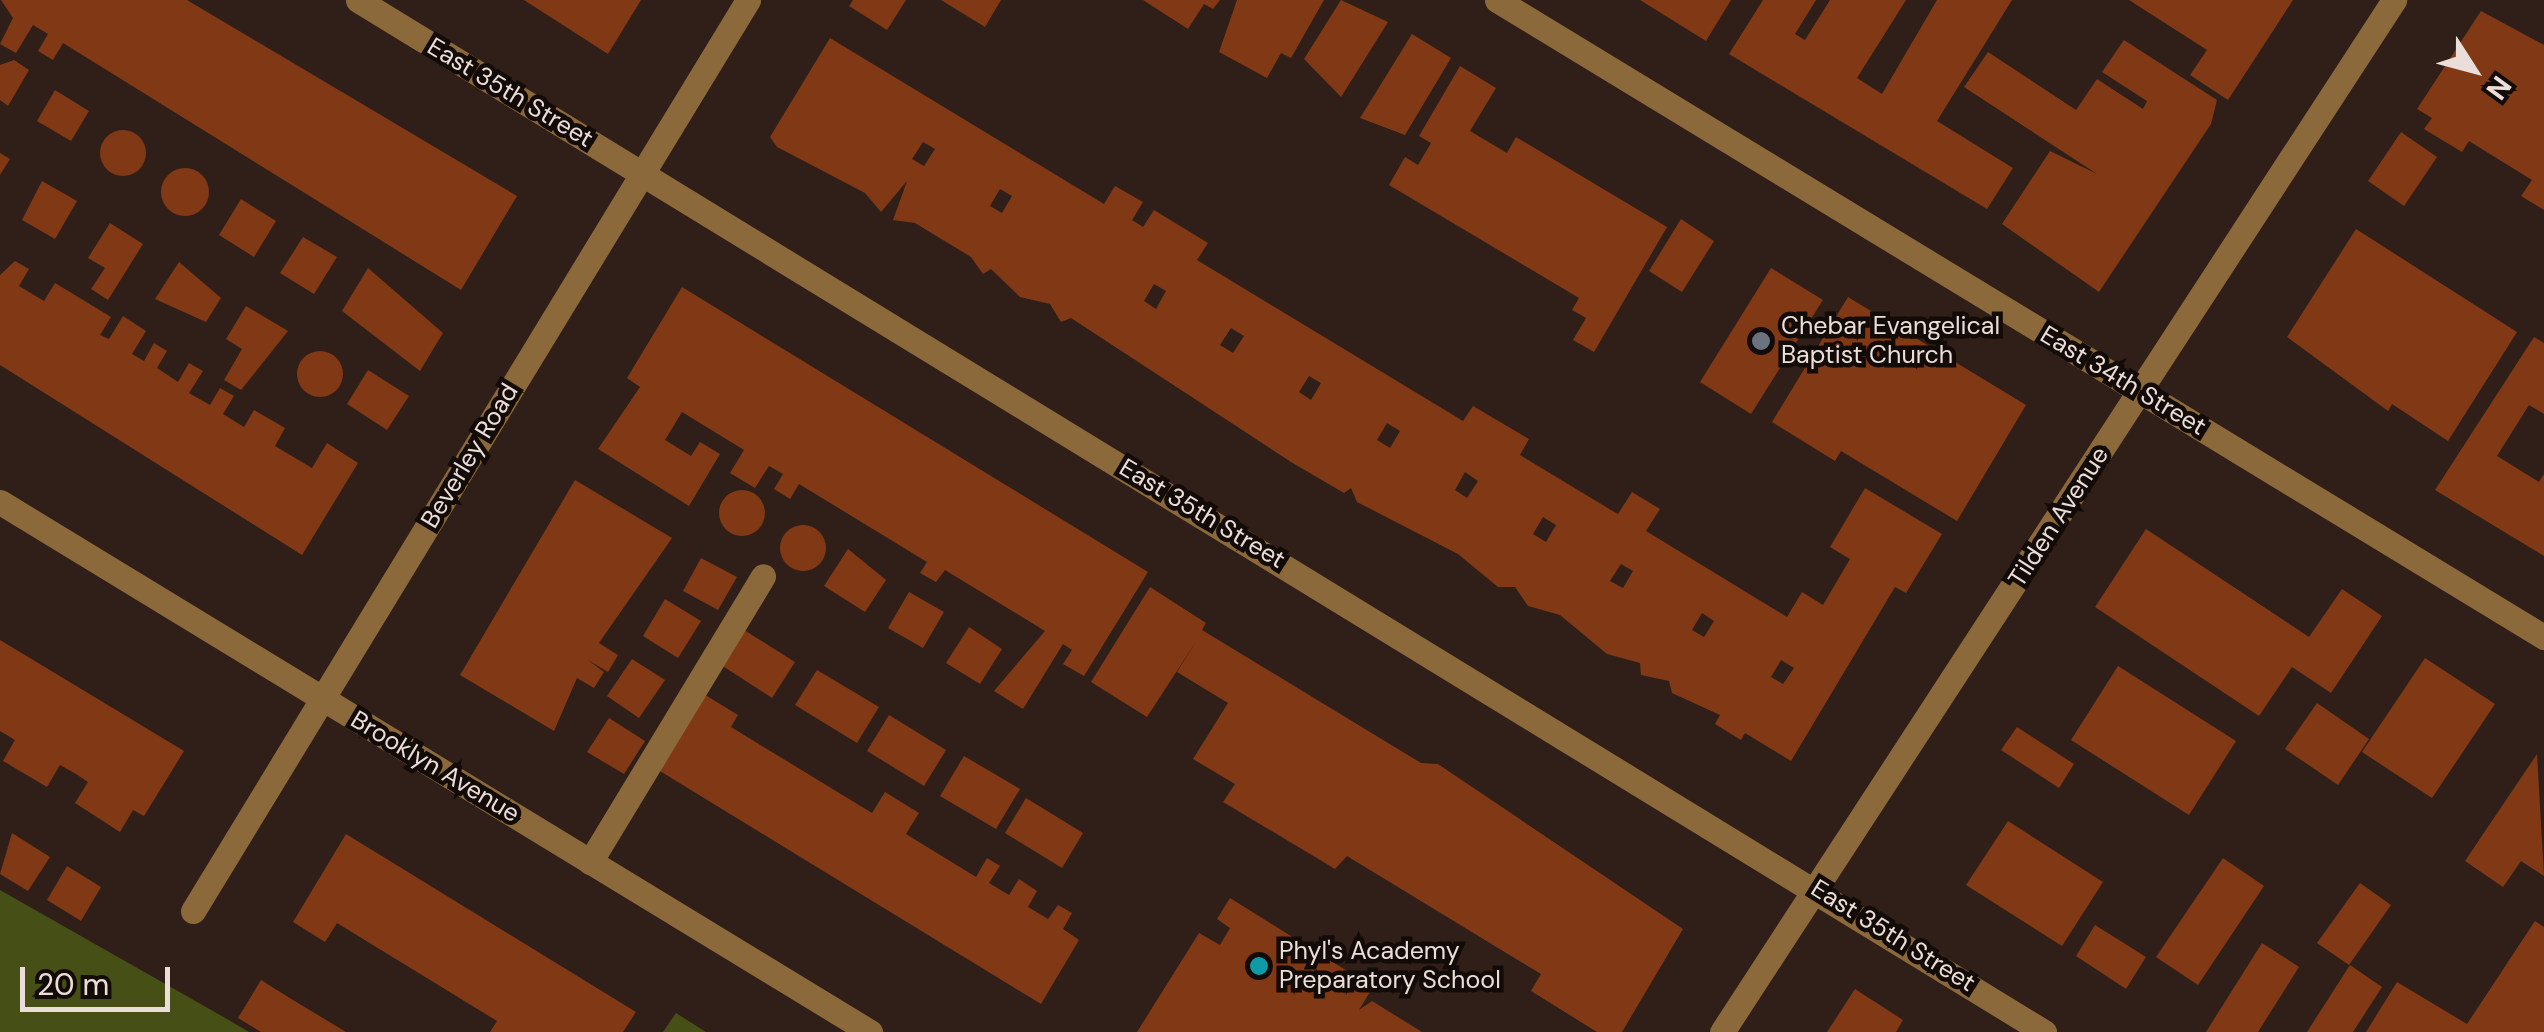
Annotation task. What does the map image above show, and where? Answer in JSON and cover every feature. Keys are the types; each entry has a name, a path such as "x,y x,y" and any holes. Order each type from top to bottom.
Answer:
{"street":[{"name":"East 35th Street","path":"358,0 1818,888 2044,1032"},
{"name":"Beverley Road","path":"192,911 748,0"},
{"name":"East 34th Street","path":"1497,0 2544,637"},
{"name":"Tilden Avenue","path":"1722,1032 2394,0"},
{"name":"Brooklyn Avenue","path":"0,502 870,1032"},
{"path":"590,862 763,576"}],"green space":[{"path":"0,890 227,1019 249,1032 0,1032"},
{"path":"676,1013 706,1032 663,1032"}],"building":[{"path":"1,0 187,0 517,196 461,290 63,43 53,60 38,51 48,34 33,25 16,53 0,44 13,18"},
{"path":"524,0 641,0 608,54"},
{"path":"853,0 906,0 887,30 849,6"},
{"path":"941,0 1001,0 985,27"},
{"path":"1143,0 1220,0 1213,9 1204,4 1188,29"},
{"path":"1237,0 1324,0 1291,58 1281,53 1267,78 1219,52"},
{"path":"1341,0 1388,22 1341,97 1304,59"},
{"path":"1640,0 1731,0 1706,41"},
{"path":"1763,0 1816,0 1795,34 1805,40 1830,0 1906,0 1857,78 1882,94 1937,0 2012,0 1937,121 2013,168 1987,209 1729,54"},
{"path":"2129,0 2293,0 2228,100 2190,75 2207,50"},
{"path":"2481,11 2544,45 2544,210 2521,196 2532,180 2469,141 2462,152 2424,129 2432,118 2417,109"},
{"path":"1412,34 1451,58 1405,135 1360,118"},
{"path":"830,38 1104,204 1115,186 1143,202 1132,220 1143,227 1154,210 1208,243 1197,260 1463,421 1473,406 1529,439 1520,455 1618,514 1632,492 1660,509 1646,531 1787,617 1802,592 1823,605 1850,559 1830,547 1865,488 1942,534 1906,593 1895,587 1791,761 1745,733 1741,740 1715,724 1720,715 1672,693 1669,681 1641,675 1640,663 1607,654 1560,615 1528,606 1515,587 1498,587 1458,554 1357,502 1351,488 1344,493 1291,462 1071,318 1061,322 1050,304 1020,297 991,269 983,274 971,257 915,223 893,220 907,181 881,212 865,193 777,147 770,137","holes":["923,142 935,149 924,166 912,159","1000,189 1012,196 1002,213 990,206","1154,284 1166,291 1156,309 1144,301","1231,328 1244,336 1233,353 1220,345","1309,376 1321,383 1311,400 1299,392","1387,423 1400,431 1390,448 1377,440","1465,472 1478,481 1467,498 1455,490","1543,517 1556,525 1546,542 1533,534","1621,564 1633,571 1623,588 1610,581","1702,613 1714,621 1704,637 1692,630","1781,660 1794,668 1783,684 1771,677"]},
{"path":"2124,40 2217,100 2211,124 2099,292 2002,224 2050,151 2097,174 1964,87 1988,52 2076,110 2097,79 2143,109 2147,101 2102,72"},
{"path":"14,60 29,70 8,106 0,100 0,65"},
{"path":"1460,66 1496,88 1470,131 1507,153 1516,137 1667,227 1594,352 1573,340 1586,318 1572,310 1579,298 1389,185 1405,157 1418,165 1431,143 1419,136"},
{"path":"55,90 89,111 71,141 37,121"},
{"path":"123,130 139,137 146,153 139,169 123,176 107,169 100,153 107,137"},
{"path":"2401,132 2437,157 2404,206 2368,181"},
{"path":"0,153 10,159 0,175"},
{"path":"185,168 202,175 209,192 202,209 185,216 168,209 161,192 168,175"},
{"path":"42,181 77,201 55,239 22,220"},
{"path":"241,199 276,221 254,257 219,235"},
{"path":"1681,219 1714,241 1682,292 1649,271"},
{"path":"110,223 143,244 108,300 91,289 105,268 88,258"},
{"path":"2356,229 2517,332 2448,441 2392,404 2388,411 2287,337"},
{"path":"303,237 337,257 314,294 280,273"},
{"path":"15,261 29,269 19,286 44,301 55,283 111,317 100,335 109,339 123,316 146,331 132,354 144,361 154,343 167,351 157,368 178,382 189,363 203,371 189,393 210,405 220,388 234,396 223,414 244,427 254,410 285,428 275,446 312,468 327,443 358,463 302,555 0,365 0,275"},
{"path":"179,262 221,298 206,322 155,299"},
{"path":"368,268 443,333 420,371 342,311"},
{"name":"Chebar Evangelical Baptist Church","path":"1771,268 1823,300 1751,414 1700,382"},
{"path":"682,287 1148,572 1084,676 1063,664 1072,650 1063,644 1023,709 994,691 1045,631 945,570 936,582 920,573 927,562 799,484 790,499 774,489 783,474 769,466 755,488 730,473 744,450 682,412 665,440 691,456 700,442 720,454 689,506 598,449 640,387 627,378"},
{"path":"1848,297 2026,405 1957,521 1841,451 1835,461 1772,422"},
{"path":"246,306 288,331 241,390 224,380 242,349 226,339"},
{"path":"2534,337 2544,343 2544,414 2529,405 2497,456 2539,482 2544,474 2544,556 2435,490"},
{"path":"320,351 336,358 343,374 336,390 320,397 304,390 297,374 304,358"},
{"path":"368,370 409,396 387,430 347,404"},
{"path":"575,480 672,538 599,643 618,655 608,672 588,660 604,672 594,688 577,678 554,731 460,675"},
{"path":"742,490 759,496 765,513 759,530 742,536 725,530 719,513 725,496"},
{"path":"803,525 819,532 826,548 819,564 803,571 787,564 780,548 787,532"},
{"path":"2146,529 2309,637 2342,589 2382,616 2331,693 2292,667 2259,716 2095,607"},
{"path":"848,549 886,580 865,612 824,586"},
{"path":"701,558 737,577 718,610 683,591"},
{"path":"1150,587 1206,623 1202,630 1421,763 1438,764 1683,929 1622,1032 1597,1032 1531,991 1541,974 1347,856 1335,869 1223,802 1235,784 1193,759 1228,703 1177,672 1197,640 1147,717 1091,682"},
{"path":"909,592 944,612 923,648 888,628"},
{"path":"665,599 701,621 678,658 643,636"},
{"path":"969,627 1002,649 980,684 946,663"},
{"path":"741,628 795,662 772,698 718,663"},
{"path":"0,640 184,751 144,816 133,810 120,832 75,803 88,782 76,774 60,765 47,787 3,761 15,740 0,731"},
{"path":"2425,658 2495,704 2432,798 2362,752"},
{"path":"632,659 665,680 639,718 607,696"},
{"path":"2118,666 2236,741 2189,815 2071,740"},
{"path":"817,670 879,707 857,743 795,705"},
{"path":"702,693 738,715 731,727 872,813 885,792 919,813 906,834 976,877 987,858 1000,866 989,883 1009,895 1019,879 1037,891 1028,907 1048,919 1058,905 1072,913 1063,929 1079,940 1041,1004 655,768"},
{"path":"2317,703 2369,739 2338,785 2285,749"},
{"path":"889,715 946,750 924,786 867,751"},
{"path":"609,718 645,741 624,774 587,752"},
{"path":"2017,727 2074,764 2059,788 2001,750"},
{"path":"2537,754 2544,876 2521,861 2503,887 2465,861"},
{"path":"964,756 1020,789 996,829 940,796"},
{"path":"1026,798 1083,833 1062,868 1005,833"},
{"path":"2008,821 2103,882 2062,946 1966,885"},
{"path":"12,833 50,857 28,891 0,874"},
{"path":"346,834 636,1012 623,1032 490,1032 497,1021 337,923 325,942 293,922"},
{"path":"2223,858 2264,886 2198,985 2156,957"},
{"path":"67,866 101,887 81,921 47,900"},
{"path":"2360,883 2391,905 2349,965 2317,943"},
{"name":"Phyl's Academy Preparatory School","path":"1230,898 1373,987 1359,1010 1372,1001 1422,1032 1137,1032 1199,933 1220,945 1230,928 1217,919"},
{"path":"2535,921 2544,927 2544,1032 2366,1032 2397,982 2467,1024"},
{"path":"2095,925 2146,957 2126,989 2076,956"},
{"path":"2262,943 2299,967 2258,1032 2206,1032"},
{"path":"2350,965 2382,987 2353,1032 2307,1032"},
{"path":"261,980 346,1032 261,1032 238,1018"},
{"path":"1855,989 1903,1020 1896,1032 1827,1032"}],"place":[{"name":"Chebar Evangelical Baptist Church","path":"1761,341"},
{"name":"Phyl's Academy Preparatory School","path":"1259,966"}]}
